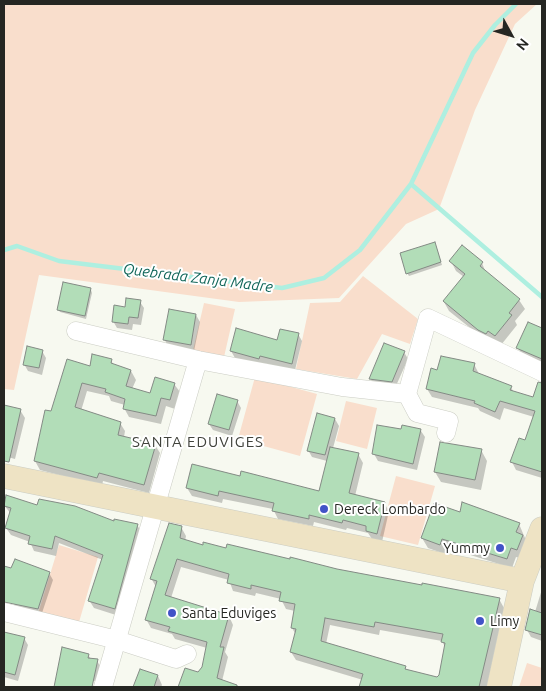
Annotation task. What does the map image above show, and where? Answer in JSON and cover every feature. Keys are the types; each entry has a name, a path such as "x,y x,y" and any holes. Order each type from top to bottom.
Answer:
{"street":[{"path":"446,433 449,421 417,413 407,394 428,318 542,372"},
{"path":"76,331 198,360 342,387 407,394"},
{"path":"103,687 198,360"},
{"path":"4,476 522,581"},
{"path":"499,687 522,581 542,529"},
{"path":"4,612 117,640 176,659 187,654"}],"shaded area":[{"path":"4,4 537,4 515,24 475,110 439,209 406,224 339,298 239,302 39,275 14,390 4,389"},
{"path":"363,276 418,319 410,344 382,334 357,379 296,369 310,303 340,302"},
{"path":"204,303 235,309 224,357 193,350"},
{"path":"255,377 317,394 300,456 238,439"},
{"path":"346,401 377,408 367,449 336,441"},
{"path":"396,476 435,486 418,545 380,536"},
{"path":"59,545 98,557 77,629 37,617"},
{"path":"527,663 542,668 542,687 519,687"}],"building":[{"path":"435,242 441,262 406,274 400,253"},
{"path":"462,245 483,262 480,266 520,299 509,313 512,315 495,336 488,331 486,334 478,330 443,301 465,274 449,261"},
{"path":"63,282 91,288 85,316 57,310"},
{"path":"126,298 141,300 138,318 129,317 128,324 112,322 114,305 125,307"},
{"path":"169,309 196,314 191,345 163,340"},
{"path":"528,322 542,328 542,359 516,348"},
{"path":"236,328 277,340 280,329 299,333 292,364 260,356 259,359 230,351"},
{"path":"384,343 405,351 392,382 369,379"},
{"path":"27,346 43,350 39,368 23,365"},
{"path":"92,354 112,359 111,363 131,370 126,386 150,393 155,377 175,383 170,400 161,398 156,416 123,409 125,399 105,392 106,389 82,383 75,407 121,422 118,435 156,444 144,485 99,473 97,478 34,461 45,410 51,411 67,359 90,366"},
{"path":"441,356 475,363 473,371 512,386 510,390 533,397 538,382 542,383 542,472 510,462 519,438 525,440 535,411 500,401 495,412 474,403 475,401 426,389 431,368 437,370"},
{"path":"217,394 238,400 229,430 208,424"},
{"path":"4,405 21,409 9,462 4,461"},
{"path":"317,413 335,418 325,455 307,451"},
{"path":"377,425 401,429 402,425 421,429 413,464 372,454"},
{"path":"440,442 482,449 475,480 434,472"},
{"path":"330,447 359,453 349,493 385,502 377,534 366,531 366,526 343,520 342,523 309,515 309,519 272,511 274,503 219,491 218,496 186,488 192,464 240,476 241,471 319,491"},
{"path":"6,495 37,505 39,499 75,506 114,521 114,519 138,524 115,609 88,601 103,555 55,536 52,549 28,544 30,536 5,528 11,508 4,506"},
{"path":"462,502 520,523 516,532 523,535 517,550 511,548 507,559 442,539 440,545 421,538 434,503 460,512"},
{"path":"169,523 182,526 180,538 203,545 203,542 226,548 227,544 337,569 500,598 479,687 359,687 363,674 290,652 296,629 291,628 295,604 279,601 281,592 251,585 251,589 227,583 229,574 177,559 165,595 229,615 220,647 224,647 217,678 237,685 237,687 178,687 185,668 198,672 202,667 207,642 168,631 170,627 145,620 157,581 150,579","holes":["325,618 374,627 375,622 443,634 441,642 445,643 439,675 437,677 405,669 406,666 321,641"]},
{"path":"15,559 50,572 38,609 4,602 4,566 11,568"},
{"path":"530,609 542,613 542,635 525,630"},
{"path":"4,632 25,637 15,675 4,672"},
{"path":"62,647 89,654 88,658 98,659 92,687 54,687"},
{"path":"140,669 158,675 154,687 133,687"}],"waterway":[{"name":"Quebrada Zanja Madre","path":"4,250 17,246 59,261 282,288 324,278 360,250 411,184 473,53 495,25 516,4"},
{"path":"411,184 542,297"}],"place":[{"name":"Dereck Lombardo","path":"324,509"},
{"name":"Yummy","path":"500,548"},
{"name":"Santa Eduviges","path":"172,613"},
{"name":"Limy","path":"480,621"}],"district":[{"name":"SANTA EDUVIGES","path":"198,442"}]}
